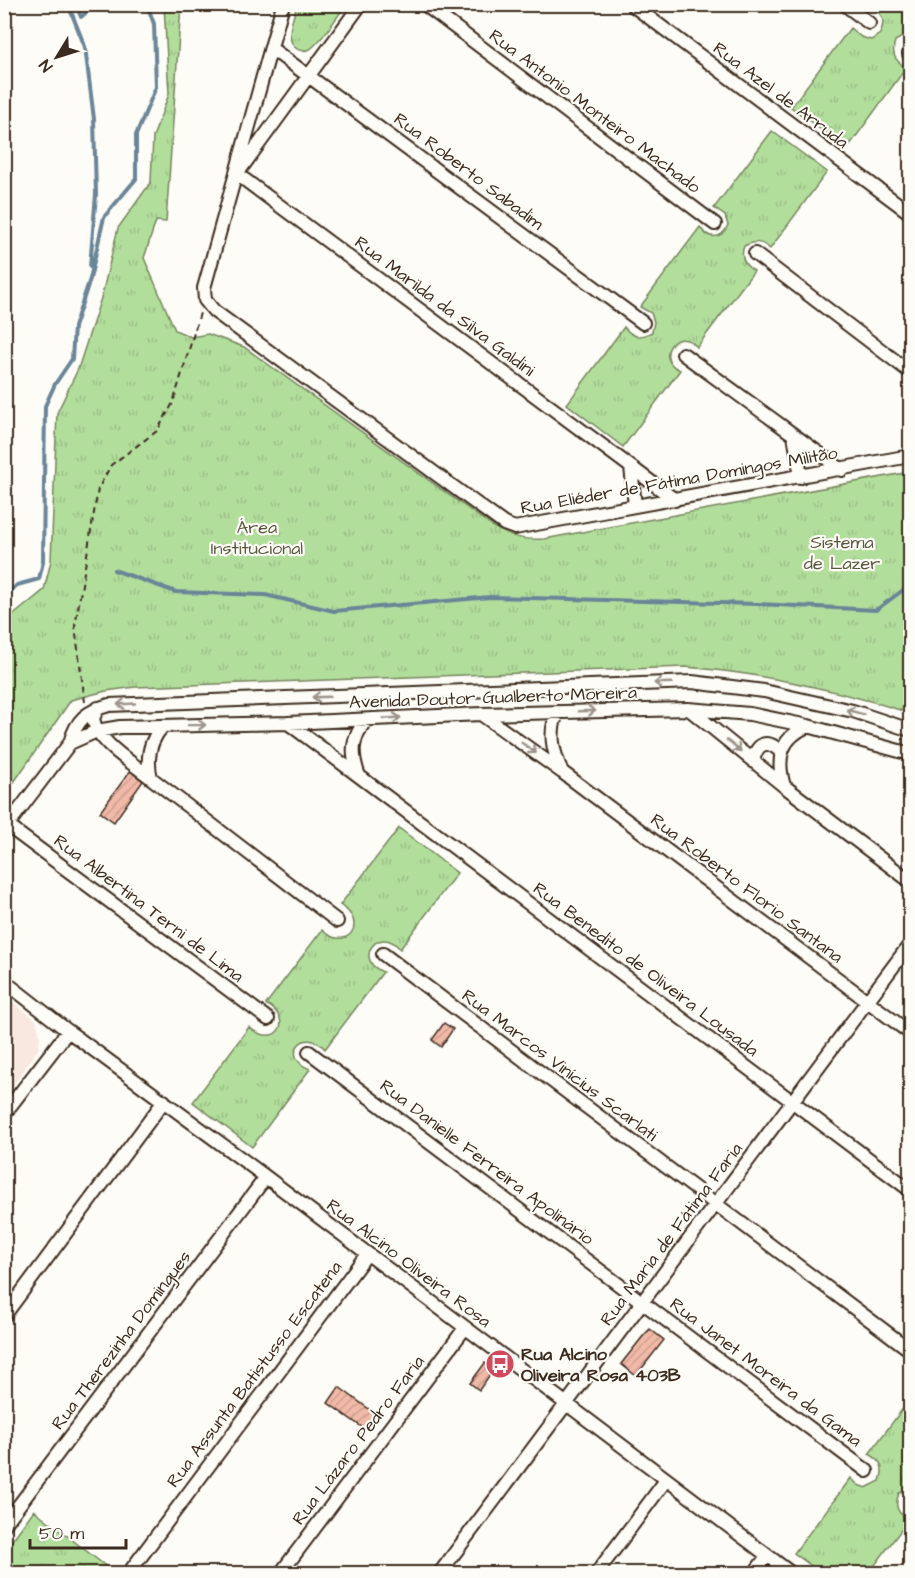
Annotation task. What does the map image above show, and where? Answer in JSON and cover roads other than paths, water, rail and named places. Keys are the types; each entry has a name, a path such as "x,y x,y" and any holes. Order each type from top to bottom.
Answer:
{"street":[{"path":"237,174 284,4"},
{"path":"237,174 361,4"},
{"name":"Rua Antonio Monteiro Machado","path":"424,4 715,224"},
{"name":"Rua Azel de Arruda","path":"631,4 910,213"},
{"path":"844,4 869,23"},
{"name":"Rua Roberto Sabadim","path":"272,49 643,323"},
{"name":"Rua Eliéder de Fátima Domingos Militão","path":"237,174 204,288 205,300 214,311 504,524 515,528 910,456"},
{"name":"Rua Marilda da Silva Galdini","path":"237,174 675,500"},
{"path":"755,254 910,372"},
{"path":"683,354 842,470"},
{"path":"794,435 801,477"},
{"path":"631,467 635,506"},
{"name":"Avenida Doutor Gualberto Moreira","path":"92,710 108,705 139,703 692,682 764,691 853,711 910,730"},
{"path":"688,709 784,786 910,881"},
{"name":"Avenida Doutor Gualberto Moreira","path":"70,742 97,731 120,727 688,709 750,714 808,726 910,754"},
{"path":"6,828 70,742 76,725 92,710"},
{"path":"92,710 97,731 105,741 337,921"},
{"path":"558,712 554,720 552,742 562,772"},
{"name":"Rua Roberto Florio Santana","path":"481,714 910,1033"},
{"path":"359,776 354,760 354,746 357,731 366,720"},
{"name":"Rua Benedito de Oliveira Lousada","path":"288,723 910,1190"},
{"path":"76,725 84,727 86,733 83,737"},
{"path":"151,778 148,764 149,752 157,732 163,726"},
{"path":"784,786 779,770 782,752 795,732 808,726"},
{"path":"753,761 759,746 766,744 782,752"},
{"name":"Rua Albertina Terni de Lima","path":"6,828 268,1019"},
{"name":"Rua Maria de Fátima Faria","path":"439,1574 910,944"},
{"name":"Rua Marcos Vinícius Scarlati","path":"383,954 910,1350"},
{"name":"Rua Alcino Oliveira Rosa","path":"4,981 792,1574"},
{"path":"4,1114 68,1031"},
{"name":"Rua Danielle Ferreira Apolinário","path":"309,1052 643,1302"},
{"path":"4,1316 164,1101"},
{"name":"Rua Therezinha Domingues","path":"4,1525 266,1177"},
{"name":"Rua Assunta Batistusso Escatena","path":"128,1574 367,1254"},
{"name":"Rua Janet Moreira da Gama","path":"643,1302 867,1471"},
{"name":"Rua Lázaro Pedro Faria","path":"280,1574 465,1328"},
{"path":"596,1574 666,1480"},
{"path":"754,1574 767,1556"}],"waterway":[{"path":"68,4 85,47 94,119 96,194 90,267"},
{"path":"76,4 81,17 96,4"},
{"path":"4,597 17,585 39,579 43,562 45,406 55,384 72,359 74,327 90,279 104,217 136,179 136,135 156,87 154,24 149,10 137,4"},
{"path":"114,570 176,592 265,595 334,611 490,597 758,604 876,610 910,585"}],"place":[{"name":"Rua Alcino Oliveira Rosa 403B","path":"500,1364"}],"park label":[{"name":"Área Institucional","path":"257,537"},
{"name":"Sistema de Lazer","path":"842,552"}]}
